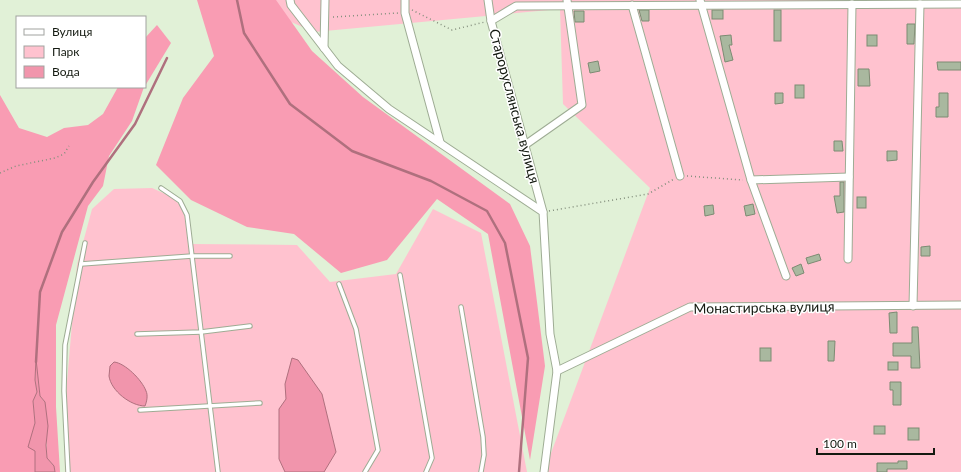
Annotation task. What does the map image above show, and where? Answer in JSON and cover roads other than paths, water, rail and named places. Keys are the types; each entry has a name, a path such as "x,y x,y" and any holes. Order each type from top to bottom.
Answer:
{"street":[{"name":"Староруслянська вулиця","path":"290,0 291,5 338,66 389,109 543,212"},
{"path":"324,48 325,0"},
{"name":"Староруслянська вулиця","path":"488,0 492,21 543,212 550,334 557,371 544,472"},
{"path":"492,21 516,6 567,3 632,5 700,2 832,2 852,4 904,2 920,4 941,2 961,4"},
{"path":"700,2 751,180 786,276"},
{"path":"525,146 582,105 567,3"},
{"path":"848,260 852,4"},
{"path":"913,306 920,4"},
{"path":"632,5 680,176"},
{"path":"405,7 440,142"},
{"path":"751,180 849,178"},
{"name":"Монастирська вулиця","path":"557,371 690,307 961,305"}],"lane":[{"path":"161,188 180,201 187,215 218,472"},
{"path":"68,472 64,391 65,345 85,243"},
{"path":"81,264 192,256 230,256"},
{"path":"400,275 432,458 426,472"},
{"path":"339,284 356,328 378,450 365,472"},
{"path":"461,307 483,436 484,455 481,472"},
{"path":"137,334 201,332 250,326"},
{"path":"140,410 260,403"}],"water":[{"path":"292,358 298,360 322,394 336,452 324,472 285,472 279,459 279,409 286,399 285,384"},
{"path":"36,359 40,396 45,402 48,426 46,445 47,458 54,466 55,472 35,472 35,451 28,447 35,423 33,401 37,392 35,380"},
{"path":"114,362 123,365 141,382 147,394 145,406 134,403 122,397 114,387 109,376 110,366"}],"waterway":[{"path":"237,0 244,33 290,104 352,151 431,181 487,211 505,243 528,358 519,472"},
{"path":"36,362 40,292 62,232 93,182 135,124 167,58"}]}
